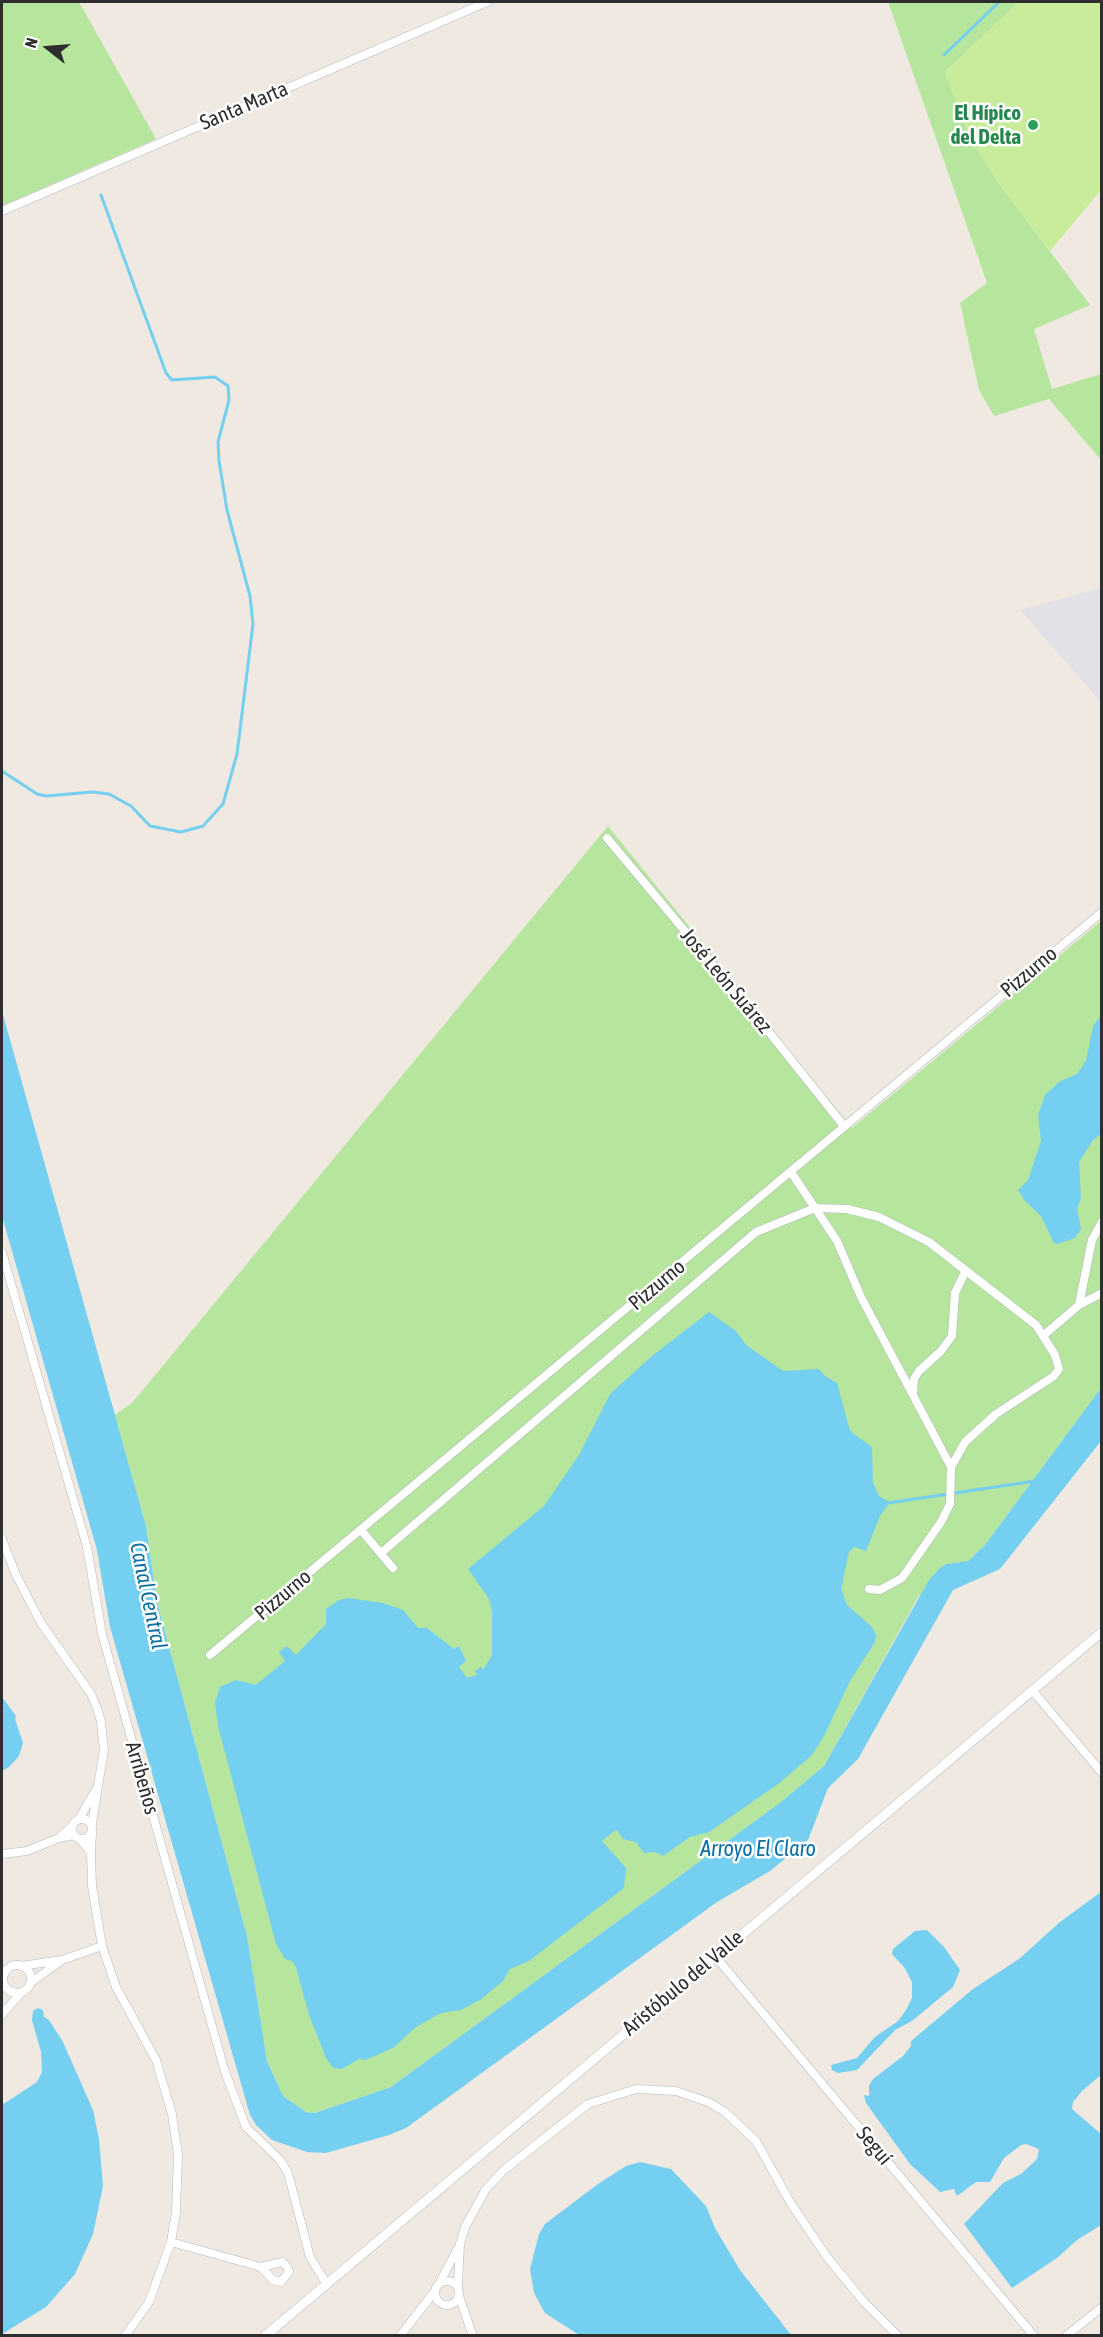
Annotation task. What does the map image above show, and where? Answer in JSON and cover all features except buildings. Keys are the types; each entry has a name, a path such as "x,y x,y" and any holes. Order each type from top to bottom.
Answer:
{"street":[{"name":"Santa Marta","path":"2,211 487,2"},
{"name":"José León Suárez","path":"607,837 844,1126"},
{"name":"Pizzurno","path":"210,1655 1101,912"},
{"path":"791,1172 837,1241 861,1297 951,1467"},
{"path":"381,1553 756,1232 815,1208 846,1209 879,1217 929,1242 1036,1325 1055,1355 1059,1369 1054,1376 996,1414 965,1442 951,1467 950,1500 940,1522 902,1578 880,1590 869,1589"},
{"path":"1079,1305 1092,1240 1101,1222"},
{"path":"1092,1240 1101,1229"},
{"name":"Arribeños","path":"2,1251 87,1546 102,1634 225,2072 246,2127 280,2160 288,2173 310,2257 326,2283"},
{"path":"913,1395 914,1379 919,1371 941,1351 952,1336 955,1293 966,1272"},
{"path":"1044,1335 1079,1305 1101,1293"},
{"path":"361,1530 393,1568"},
{"path":"2,1539 16,1575 41,1623 91,1694 97,1708 104,1750 92,1829 91,1853 92,1886 102,1946 116,1987 156,2060 175,2132 179,2178 171,2242 149,2302 125,2336"},
{"name":"Aristóbulo del Valle","path":"265,2336 1101,1632"},
{"path":"1032,1690 1101,1773"},
{"path":"59,1838 76,1822 98,1786"},
{"path":"76,1822 85,1819 92,1829"},
{"path":"76,1822 77,1837 91,1853"},
{"path":"2,1854 27,1851 59,1838 87,1838 92,1829"},
{"path":"2,1966 21,1966 62,1960 102,1946"},
{"name":"Seguí","path":"715,1956 1034,2336"},
{"path":"2,2014 30,1983 62,1960"},
{"path":"2,2014 5,1971 12,1966"},
{"path":"21,1966 28,1971 30,1983"},
{"path":"4,1984 16,1993 23,1991"},
{"path":"400,2336 435,2291 460,2244 472,2211 486,2189 505,2169 571,2115 588,2104 620,2092 636,2089 676,2091 708,2102 725,2112 756,2141 790,2202 827,2257 864,2302 898,2336"},
{"path":"171,2242 261,2267"},
{"path":"460,2244 459,2296 473,2336"},
{"path":"440,2282 447,2280 458,2286"},
{"path":"435,2291 444,2304 467,2321"},
{"path":"419,2313 455,2302 459,2296"},
{"path":"1066,2336 1101,2307"}],"shaded area":[{"path":"1102,588 1101,702 1020,610"}],"green space":[{"path":"2,2 79,2 156,139 2,206"},
{"path":"888,2 1019,2 945,72 971,139 998,182 1090,305 1034,329 1052,389 1101,374 1101,460 1049,399 994,416 979,390 960,303 987,283"},
{"name":"El Hípico del Delta","path":"1019,2 1101,2 1101,190 1050,251 998,182 970,139 945,72"},
{"path":"608,826 852,1128 1101,921 1101,1388 985,1545 968,1561 947,1564 917,1599 824,1766 781,1802 391,2087 315,2113 306,2112 283,2096 267,2061 247,1936 157,1602 146,1526 115,1415 133,1402"}],"water":[{"path":"2,1011 146,1526 157,1602 247,1936 267,2061 283,2096 306,2112 315,2113 391,2087 781,1802 824,1766 929,1580 947,1564 968,1561 985,1545 1101,1388 1101,1441 1000,1569 953,1590 858,1759 828,1788 808,1840 770,1871 717,1902 406,2128 389,2135 326,2153 307,2152 272,2140 256,2125 250,2115 110,1627 97,1550 2,1216"},
{"path":"1101,1014 1101,1134 1093,1140 1079,1162 1081,1198 1077,1209 1081,1229 1075,1238 1057,1244 1054,1243 1041,1216 1025,1201 1018,1190 1028,1180 1041,1141 1038,1115 1045,1095 1059,1082 1077,1074 1086,1061 1093,1027"},
{"path":"709,1312 736,1331 746,1345 783,1371 819,1369 825,1376 837,1383 850,1431 872,1447 873,1483 879,1496 888,1501 888,1505 880,1516 866,1551 854,1547 849,1552 841,1589 847,1605 872,1627 876,1635 875,1642 850,1681 823,1738 811,1756 778,1784 709,1832 690,1837 663,1856 655,1852 644,1853 636,1842 623,1839 617,1830 613,1832 602,1841 626,1868 624,1888 529,1961 510,1969 503,1981 480,2000 461,2010 441,2013 416,2027 393,2048 365,2060 359,2059 342,2069 333,2068 326,2058 309,2015 296,1967 292,1961 285,1959 276,1944 218,1726 215,1703 220,1687 236,1680 256,1685 285,1661 279,1652 287,1646 296,1655 326,1624 326,1609 339,1600 348,1598 383,1603 403,1610 418,1628 427,1628 454,1649 459,1646 466,1661 459,1667 467,1678 477,1675 475,1671 481,1667 483,1670 492,1655 492,1611 489,1599 468,1569 544,1506 579,1455 610,1394 652,1356"},
{"path":"2,1697 16,1716 23,1743 19,1756 2,1771"},
{"path":"1101,1892 1101,2075 1082,2091 1073,2102 1072,2109 1101,2134 1101,2225 1012,2288 964,2224 1003,2183 1021,2174 1037,2159 1039,2149 1026,2144 1021,2145 1004,2158 990,2182 976,2182 957,2196 954,2189 940,2192 910,2164 866,2103 864,2095 869,2096 869,2086 873,2079 903,2056 911,2046 911,2041 973,1989 1019,1959 1060,1922"},
{"path":"927,1930 944,1947 960,1970 953,1987 912,2021 895,2030 857,2070 838,2073 832,2070 831,2065 857,2058 875,2037 898,2021 906,2010 912,1998 912,1982 904,1967 892,1954 893,1949 915,1931"},
{"path":"38,2008 43,2010 44,2017 49,2020 63,2042 93,2110 99,2139 103,2186 93,2234 75,2274 46,2307 2,2334 2,2105 37,2082 42,2072 41,2052 32,2020 33,2011"},
{"path":"640,2162 671,2169 706,2206 715,2228 740,2270 791,2335 579,2335 545,2313 534,2293 530,2269 539,2234 545,2224 598,2184 626,2166"}],"waterway":[{"path":"944,55 999,2"},
{"path":"2,771 37,794 46,796 92,792 109,794 131,806 150,826 181,832 203,826 223,804 237,754 253,624 250,596 227,510 219,461 218,442 229,400 228,386 215,377 172,380 166,373 101,195"},
{"path":"888,1503 1035,1481"}],"place":[{"name":"El Hípico del Delta","path":"1033,125"}],"water label":[{"name":"Canal Central","path":"148,1596"},
{"name":"Arroyo El Claro","path":"758,1849"}]}
